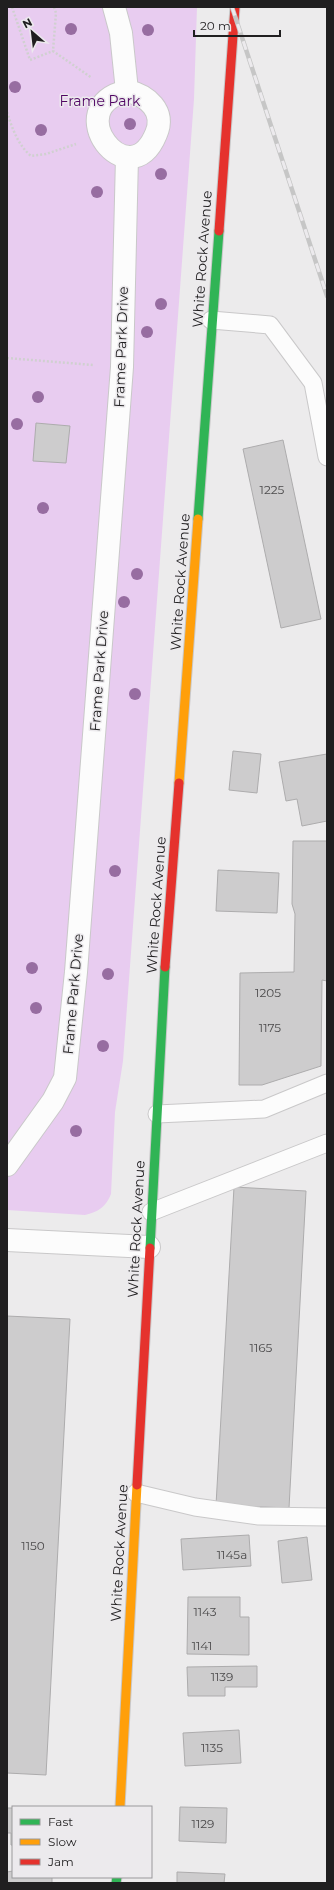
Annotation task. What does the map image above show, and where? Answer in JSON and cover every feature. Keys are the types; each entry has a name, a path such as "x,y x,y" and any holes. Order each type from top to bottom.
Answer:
{"street":[{"path":"114,7 121,33 127,91"},
{"name":"White Rock Avenue","path":"120,1806 164,983 235,7"},
{"path":"127,91 144,96 153,104 159,123 152,143 145,151 127,157 117,154 108,148 100,135 98,123 100,110 106,99 118,93 127,91"},
{"name":"Frame Park Drive","path":"7,1165 53,1101 65,1078 76,972 122,367 127,157"},
{"path":"7,1240 149,1247"}],"lane":[{"path":"212,320 270,325 314,383 327,457"},
{"path":"157,1114 264,1109 327,1083"},
{"path":"151,1212 327,1144"},
{"path":"136,1493 195,1508 259,1516 327,1517"}],"path":[{"path":"12,7 30,60 53,51"},
{"path":"53,51 56,13 54,7"},
{"path":"53,51 92,78"},
{"path":"7,112 12,127 24,150 31,156 46,154 76,144"},
{"path":"7,358 92,365"}],"green space":[{"name":"Frame Park","path":"7,7 197,7 194,99 123,1061 115,1112 111,1194 104,1206 85,1215 7,1210"}],"building":[{"path":"36,423 70,426 66,463 33,461"},
{"path":"283,440 321,619 281,628 243,449"},
{"path":"233,751 261,754 257,793 229,790"},
{"path":"327,754 327,821 302,826 297,799 286,801 279,762"},
{"path":"293,841 327,841 327,981 322,980 321,1066 262,1085 239,1085 240,973 294,972 295,914 292,904"},
{"path":"218,870 279,873 277,913 216,911"},
{"path":"234,1187 306,1191 289,1508 216,1505"},
{"path":"7,1316 70,1319 46,1775 7,1773"},
{"path":"249,1535 251,1566 183,1570 181,1539"},
{"path":"307,1537 312,1580 282,1583 278,1541"},
{"path":"188,1597 240,1597 240,1617 249,1617 249,1655 187,1654"},
{"path":"257,1666 257,1687 225,1687 225,1696 188,1696 187,1667"},
{"path":"239,1730 241,1763 185,1766 183,1733"},
{"path":"180,1807 227,1808 226,1843 179,1841"},
{"path":"7,1808 12,1808 12,1845 11,1833 7,1833"},
{"path":"12,1871 12,1878 52,1878 52,1883 7,1883 7,1872"},
{"path":"177,1872 225,1874 224,1883 177,1883"}],"railway":[{"path":"232,7 327,296"}],"traffic: fast":[{"path":"198,519 219,231"},
{"path":"150,1248 165,967"},
{"path":"116,1883 117,1878"}],"traffic: slow":[{"path":"179,783 198,519"},
{"path":"120,1806 137,1485"}],"traffic: jam":[{"path":"219,231 235,7"},
{"path":"165,967 179,783"},
{"path":"137,1485 150,1248"}]}
